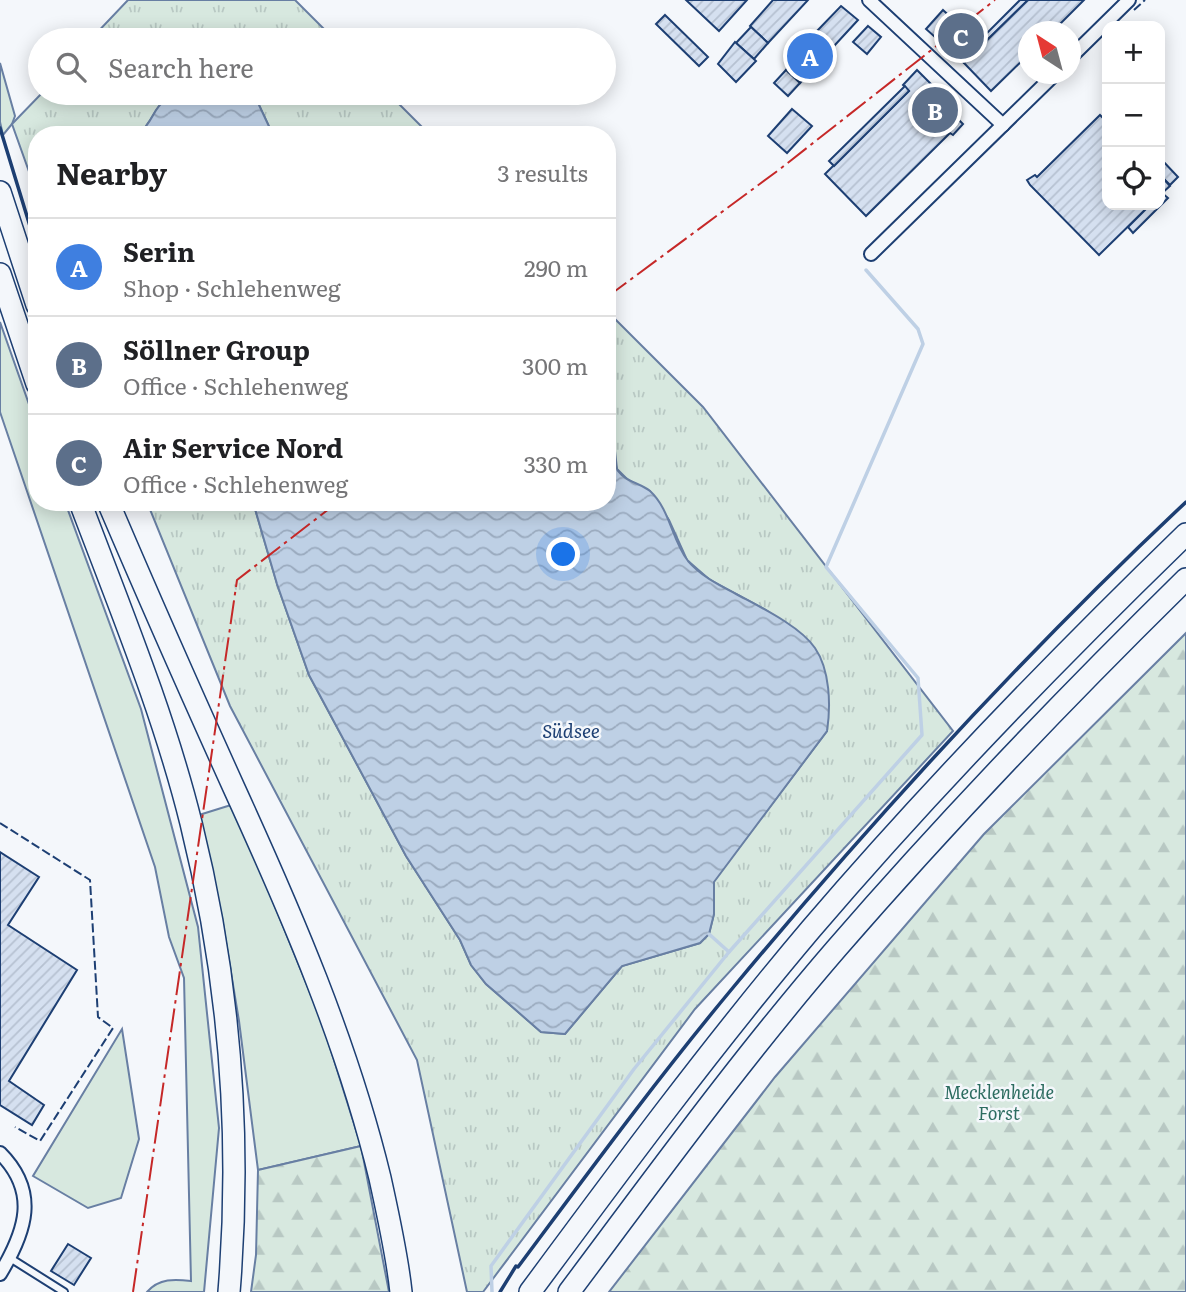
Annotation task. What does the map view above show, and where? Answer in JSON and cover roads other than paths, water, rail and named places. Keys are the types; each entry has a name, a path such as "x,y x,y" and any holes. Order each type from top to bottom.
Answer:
{"highway":[{"path":"0,192 28,278"},
{"path":"0,274 28,357"},
{"path":"83,511 135,647 170,754 190,821 216,942 231,1063 233,1182 229,1292"},
{"path":"112,511 166,638 286,902 332,1017 365,1117 387,1209 401,1292"},
{"path":"530,1292 689,1079 812,928 947,778 1087,632 1186,534"},
{"path":"569,1292 715,1096 836,950 964,806 1186,579"}],"street":[{"path":"869,0 1003,125"},
{"path":"1081,47 1129,0"},
{"path":"871,254 1045,84"},
{"path":"0,1153 14,1167 24,1192 26,1206 23,1229 0,1273"}],"lane":[{"path":"9,1258 64,1292"}],"water":[{"path":"159,105 259,105 269,126 146,126"},
{"name":"Südsee","path":"616,464 618,471 625,478 650,491 657,498 678,544 693,566 717,584 790,625 815,648 826,677 829,699 827,731 714,882 714,914 709,934 700,943 622,966 565,1034 541,1032 486,984 471,965 460,940 406,856 309,675 277,584 256,511 616,511"}],"waterway":[{"path":"729,952 922,735 918,678 826,567 923,344 918,329 866,270"},
{"path":"492,1292 491,1266 634,1069 729,952 709,934"}],"place":[{"name":"Air Service Nord","path":"961,36"},
{"name":"Serin","path":"810,56"},
{"name":"Söllner Group","path":"935,110"}],"park label":[{"name":"Mecklenheide Forst","path":"999,1103"}]}
